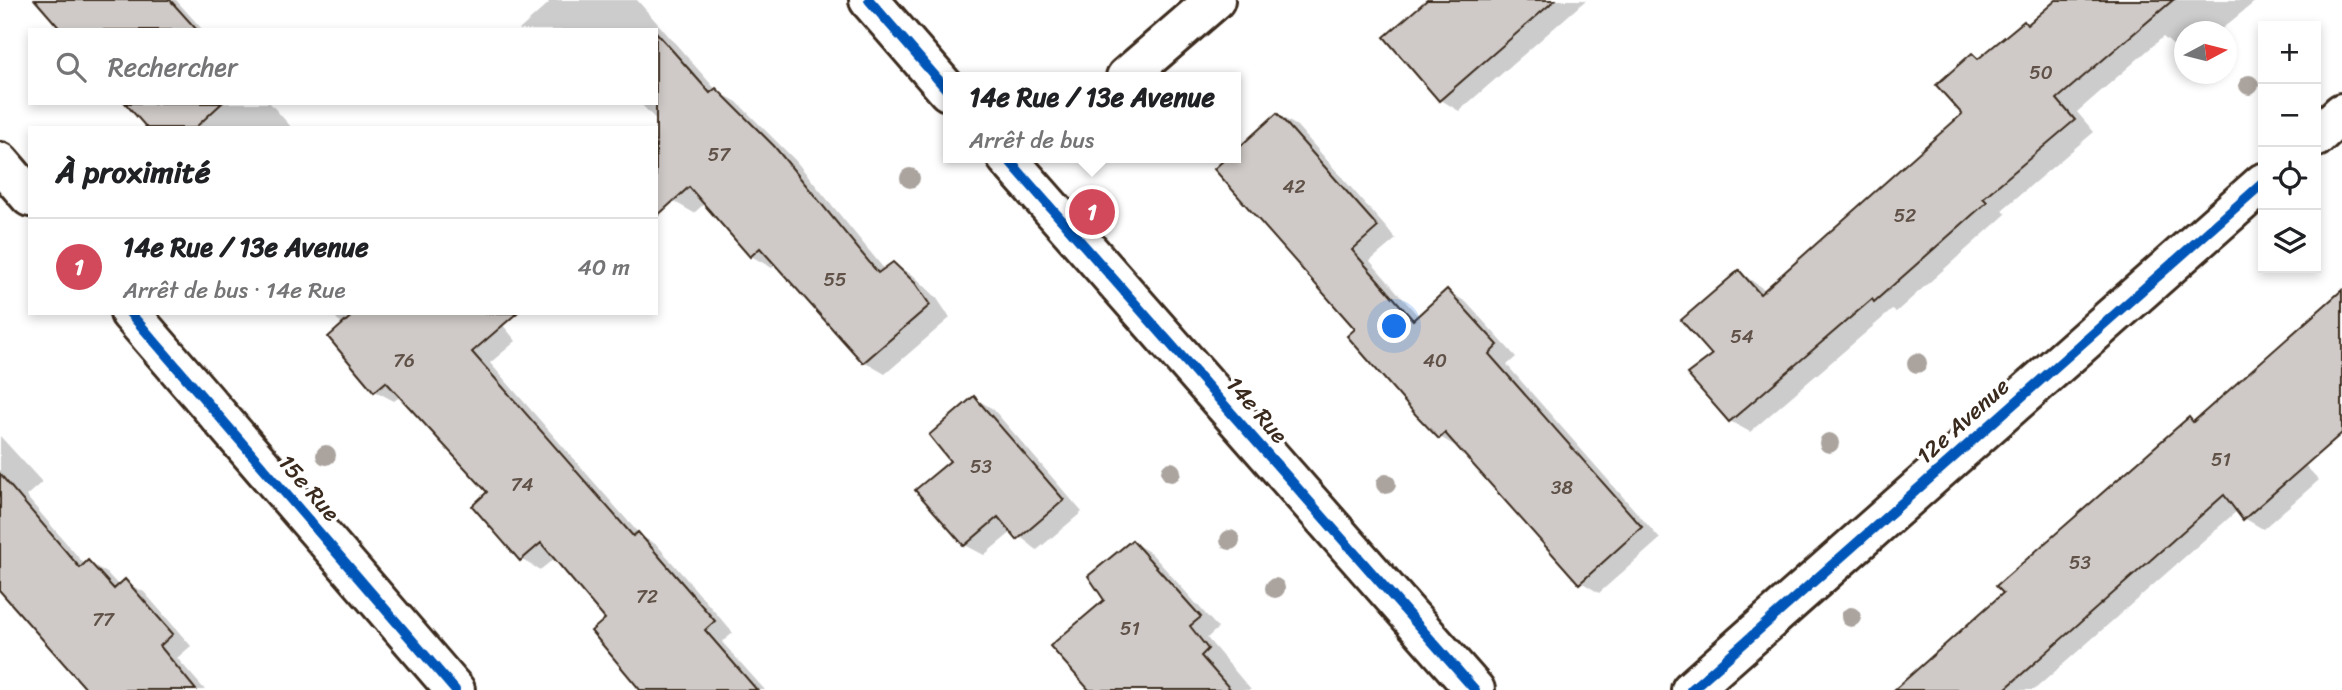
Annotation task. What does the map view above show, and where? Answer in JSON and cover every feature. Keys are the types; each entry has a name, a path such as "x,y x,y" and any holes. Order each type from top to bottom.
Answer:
{"street":[{"path":"869,0 943,85"},
{"path":"1132,72 1215,0"},
{"path":"2321,133 2342,114"},
{"path":"0,162 28,195"},
{"name":"14e Rue","path":"1021,163 1475,690"},
{"name":"12e Avenue","path":"1691,690 2258,187"},
{"name":"15e Rue","path":"132,315 455,690"}],"building":[{"path":"35,0 170,0 195,28 59,28"},
{"path":"1427,0 1555,0 1439,101 1384,37"},
{"path":"2056,0 2173,0 2057,99 2075,120 1983,198 1987,202 1874,302 1872,299 1729,422 1687,374 1712,355 1681,320 1739,270 1760,294 1962,114 1936,85 1972,53 1978,59 2024,21 2027,25"},
{"path":"658,34 710,93 716,88 774,146 878,273 893,262 915,283 930,305 863,363 760,248 750,257 689,187 658,215"},
{"path":"127,105 220,105 197,126 145,126"},
{"path":"1277,113 1378,227 1352,250 1413,320 1447,289 1498,345 1489,354 1642,527 1579,584 1445,433 1439,439 1416,415 1347,336 1355,329 1214,169 1221,163 1241,163 1241,145"},
{"path":"2342,290 2342,433 2243,520 2224,495 2004,690 1894,690 2003,593 1996,586 2189,417 2193,422"},
{"path":"353,315 515,315 472,352 633,536 638,532 715,621 705,630 757,690 640,690 591,631 605,619 541,543 520,561 472,506 487,492 386,382 374,392 328,337"},
{"path":"974,396 1064,500 1017,540 998,517 964,546 915,490 950,461 929,435"},
{"path":"0,474 80,568 88,560 114,589 125,579 173,634 160,646 196,690 87,690 0,591"},
{"path":"1132,540 1201,617 1190,626 1208,649 1201,656 1231,690 1089,690 1050,646 1104,600 1088,576"}],"cycle path":[{"path":"869,0 943,85"},
{"path":"1011,163 1475,690"},
{"path":"1691,690 2258,187"},
{"path":"132,315 455,690"}],"place":[{"name":"14e Rue / 13e Avenue","path":"1092,212"}]}
